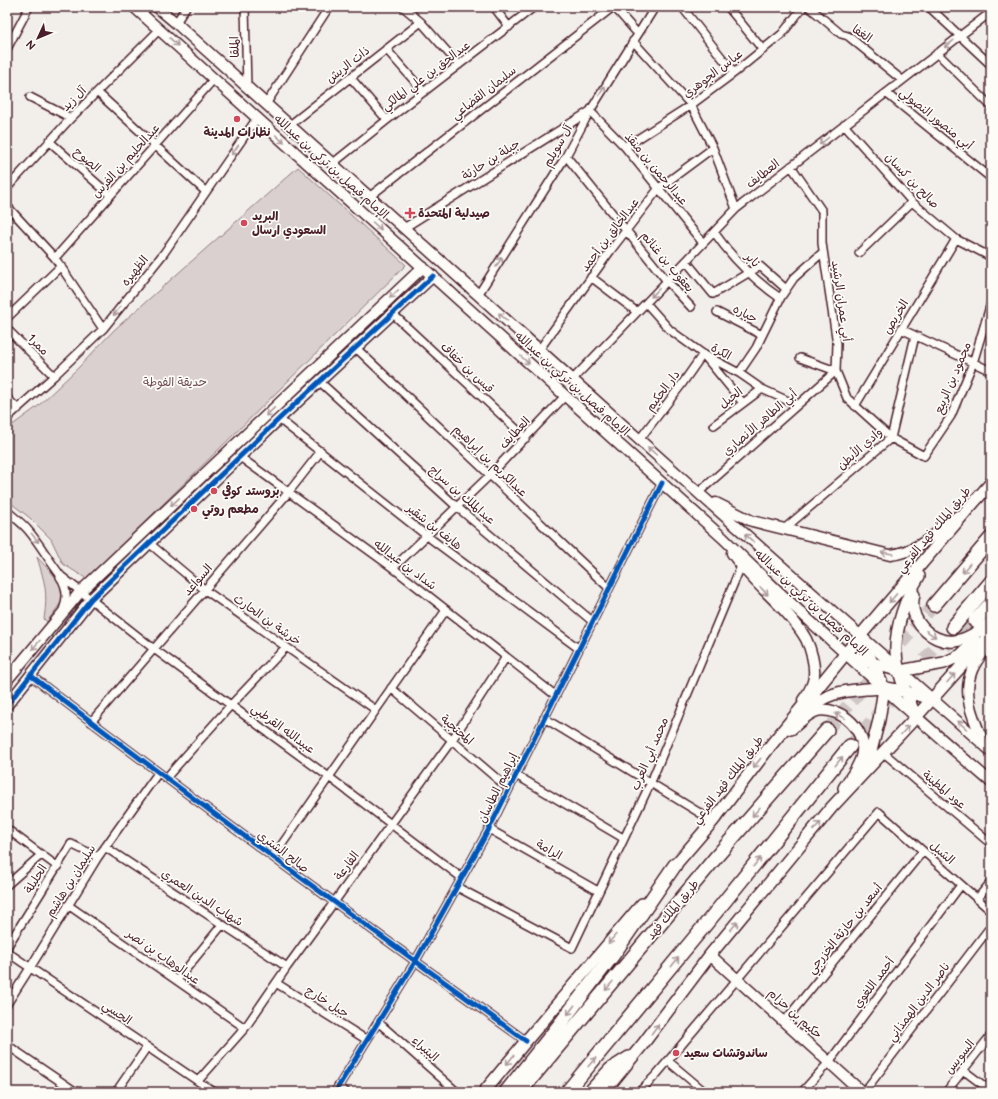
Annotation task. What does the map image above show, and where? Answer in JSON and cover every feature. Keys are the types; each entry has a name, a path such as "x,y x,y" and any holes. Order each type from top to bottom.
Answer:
{"highway":[{"path":"934,605 991,538"},
{"path":"953,627 991,582"},
{"path":"975,621 991,602"},
{"name":"طريق الملك فهد","path":"520,1092 717,856 827,730"},
{"path":"566,1092 700,932 850,746"},
{"path":"506,1092 613,955 675,865"}],"main road":[{"name":"الإمام فيصل بن تركي بن عبدالله","path":"134,7 723,538 804,617 991,782"},
{"name":"الإمام فيصل بن تركي بن عبدالله","path":"157,7 248,87 700,495 988,748"},
{"path":"7,680 81,591 423,267"},
{"path":"7,705 91,599 279,419 432,276"},
{"path":"299,384 297,387 297,392 301,396 305,396"},
{"path":"281,401 285,399 291,402 291,406 288,411"},
{"name":"طريق الملك فهد الفرعي","path":"484,1092 713,821 771,745 847,654 860,636 991,483"},
{"path":"700,495 752,521 890,555 912,550 968,509"},
{"path":"723,538 741,566 790,618 806,640 812,657 814,676 808,694 771,745"},
{"path":"943,540 915,590 912,600 912,608 918,622 934,637 954,641 968,638 991,622"},
{"path":"916,717 905,692 896,652 899,624 911,589 943,540"},
{"path":"847,654 900,671 944,663 961,655 991,627"},
{"path":"832,807 884,753 991,633"},
{"path":"604,1092 710,955 863,768 870,755 879,720 884,688 860,636"},
{"path":"988,748 972,716 968,698 969,681 972,669 991,642"},
{"path":"771,745 807,710 819,701 831,695 850,691 884,688 932,699"},
{"path":"771,745 808,715 818,710 836,713 850,721 858,731 861,738 861,760 832,807"},
{"name":"حكيم بن حزام","path":"710,955 863,1092"},
{"path":"589,1092 610,1069 638,1050"}],"street":[{"path":"7,49 29,7"},
{"path":"176,23 186,7"},
{"name":"الملقا","path":"245,7 248,87"},
{"path":"266,104 329,7"},
{"path":"403,7 421,22 459,65"},
{"path":"494,7 509,27"},
{"name":"عبدالحق بن علي المالكي","path":"332,164 534,7"},
{"path":"613,7 638,34"},
{"name":"سليمان القضاعي","path":"369,197 613,7"},
{"name":"آل سويلم","path":"478,295 566,156 590,111 655,7"},
{"path":"682,7 734,73"},
{"path":"728,7 762,50"},
{"name":"عباس الجوهري","path":"625,147 691,105 734,73 782,34 803,7"},
{"name":"الغفا","path":"809,7 841,34 848,36 902,80"},
{"path":"929,7 991,65"},
{"name":"العطايف","path":"572,380 736,209 991,12"},
{"name":"ذات الريش","path":"290,125 421,22"},
{"name":"آل زيد","path":"7,188 71,118 160,29"},
{"path":"633,41 691,105 713,148 736,209"},
{"path":"386,49 424,92"},
{"path":"937,53 991,106"},
{"path":"350,77 387,120"},
{"name":"عبدالحليم بن الفرس","path":"55,258 214,79"},
{"path":"97,92 154,146 206,192"},
{"name":"أبي منصور النصولي","path":"886,92 991,178"},
{"path":"30,97 71,118"},
{"name":"عبدالرحمن بن منقذ","path":"590,111 625,147 703,243"},
{"name":"جبلة بن حارثة","path":"404,228 590,111"},
{"name":"الظهيره","path":"7,418 54,376 102,329 164,253 257,118"},
{"name":"صالح بن كيسان","path":"844,125 912,202 956,239 991,257"},
{"name":"الصوح","path":"50,141 110,195"},
{"name":"عبدالخالق بن أحمد","path":"539,350 591,277 658,188 713,148"},
{"name":"يعقوب بن غنائم","path":"566,156 667,281 691,307"},
{"name":"أبي عمران الرشيد","path":"791,166 822,211 823,252 837,344 836,371 847,398 891,438 924,456"},
{"path":"859,253 912,202"},
{"path":"7,206 55,258 102,329"},
{"name":"نابر","path":"714,232 726,249 761,285 780,298"},
{"name":"الخريص","path":"855,406 956,239"},
{"path":"739,374 756,348 780,298 794,278 823,252"},
{"path":"686,261 713,294 760,266 786,290"},
{"path":"7,318 61,266"},
{"path":"591,277 637,312"},
{"name":"الكرة","path":"646,303 670,330 703,354 762,389 797,405"},
{"name":"محمود بن الربيع","path":"924,456 951,416 974,363 991,303"},
{"name":"حباره","path":"718,312 762,335"},
{"name":"قيس بن خفاف","path":"393,314 526,438"},
{"name":"ممر1","path":"7,329 54,376"},
{"path":"901,329 991,371"},
{"name":"وادي الأبطن","path":"784,529 891,438 915,336"},
{"name":"عبدالكريم بن إبراهيم","path":"356,348 489,476 609,588"},
{"path":"703,354 743,403"},
{"name":"دار الحكيم","path":"639,440 703,354"},
{"path":"800,358 836,371"},
{"name":"أبي الطاهر الأنصاري","path":"700,495 836,371"},
{"name":"عبدالملك بن سراج","path":"320,382 457,506 592,621"},
{"name":"الحيل","path":"714,425 762,389"},
{"name":"العطايف","path":"393,568 489,476 565,396"},
{"path":"7,398 18,409"},
{"name":"هايف بن شقير","path":"279,419 426,536 578,648"},
{"name":"السواعد","path":"91,722 288,493 321,451"},
{"name":"شداد بن عبدالله","path":"240,457 393,568 555,695"},
{"name":"إبراهيم الطاسان","path":"337,1089 415,962 489,829 578,648 662,483"},
{"path":"7,511 27,528 62,580 66,603 54,624"},
{"name":"خرشة بن الحارث","path":"149,544 205,590 376,710"},
{"path":"53,566 61,576 91,599"},
{"name":"محمد أبي العرب","path":"457,887 572,948 623,838 651,782 741,566"},
{"name":"عبيدالله القرطبي","path":"91,599 154,649 329,777 462,878"},
{"path":"273,857 446,610"},
{"path":"166,778 231,705 286,647"},
{"name":"الفارعة","path":"198,1081 245,1028 286,967 452,740 506,657"},
{"name":"صالح الشتري","path":"30,675 158,773 415,962 526,1041"},
{"name":"المحتجبة","path":"391,688 509,789"},
{"path":"544,718 713,821"},
{"name":"عود المطينة","path":"884,753 991,844"},
{"name":"سليمان بن هاشم","path":"7,1004 98,857 158,773"},
{"path":"516,775 623,838"},
{"name":"الشبل","path":"737,979 879,812 991,911"},
{"path":"7,829 58,867"},
{"name":"الرامة","path":"489,829 598,891"},
{"name":"الحليلة","path":"7,946 72,844 98,857"},
{"name":"شهاب الدين العمري","path":"105,847 286,967"},
{"name":"أسعد بن حارثة الخزرجي","path":"784,1022 923,851"},
{"path":"7,885 41,855"},
{"path":"977,899 991,882"},
{"name":"أحمد اللغوي","path":"802,1092 829,1062 961,885"},
{"name":"عبدالوهاب بن نصر","path":"68,906 245,1028"},
{"path":"177,980 222,925"},
{"name":"ناصر الدين الهمذاني","path":"863,1092 991,926"},
{"name":"الحسي","path":"7,952 214,1092"},
{"path":"640,1092 737,979"},
{"name":"جبل خارج","path":"276,983 367,1040"},
{"name":"البتيراء","path":"378,1022 457,1092"},
{"name":"السويس","path":"946,1092 991,1035"},
{"path":"7,1045 76,1092"},
{"path":"116,1092 147,1047"},
{"path":"668,1060 704,1092"},
{"path":"963,1070 991,1091"},
{"path":"337,1089 346,1092"}],"green space":[{"name":"حديقة الفوطة","path":"298,167 406,265 87,579 63,564 51,539 30,518 7,500 7,429 37,407 79,367 114,330"},
{"path":"37,557 59,582 64,593 60,604 47,622 44,619 46,594"}],"tunnel":[{"path":"827,730 934,605"},
{"path":"945,646 975,621"},
{"path":"850,746 953,627"}],"cycle path":[{"path":"7,705 91,599 279,419 433,276"},
{"path":"335,1092 415,962 489,829 662,483"},
{"path":"30,675 276,860 526,1041"}],"place":[{"name":"نظارات المدينة","path":"237,119"},
{"name":"صيدلية المتحدة","path":"410,213"},
{"name":"البريد السعودي ارسال","path":"244,223"},
{"name":"بروستد كوفي","path":"214,491"},
{"name":"مطعم روتي","path":"194,509"},
{"name":"ساندوتشات سعيد","path":"676,1053"}]}
